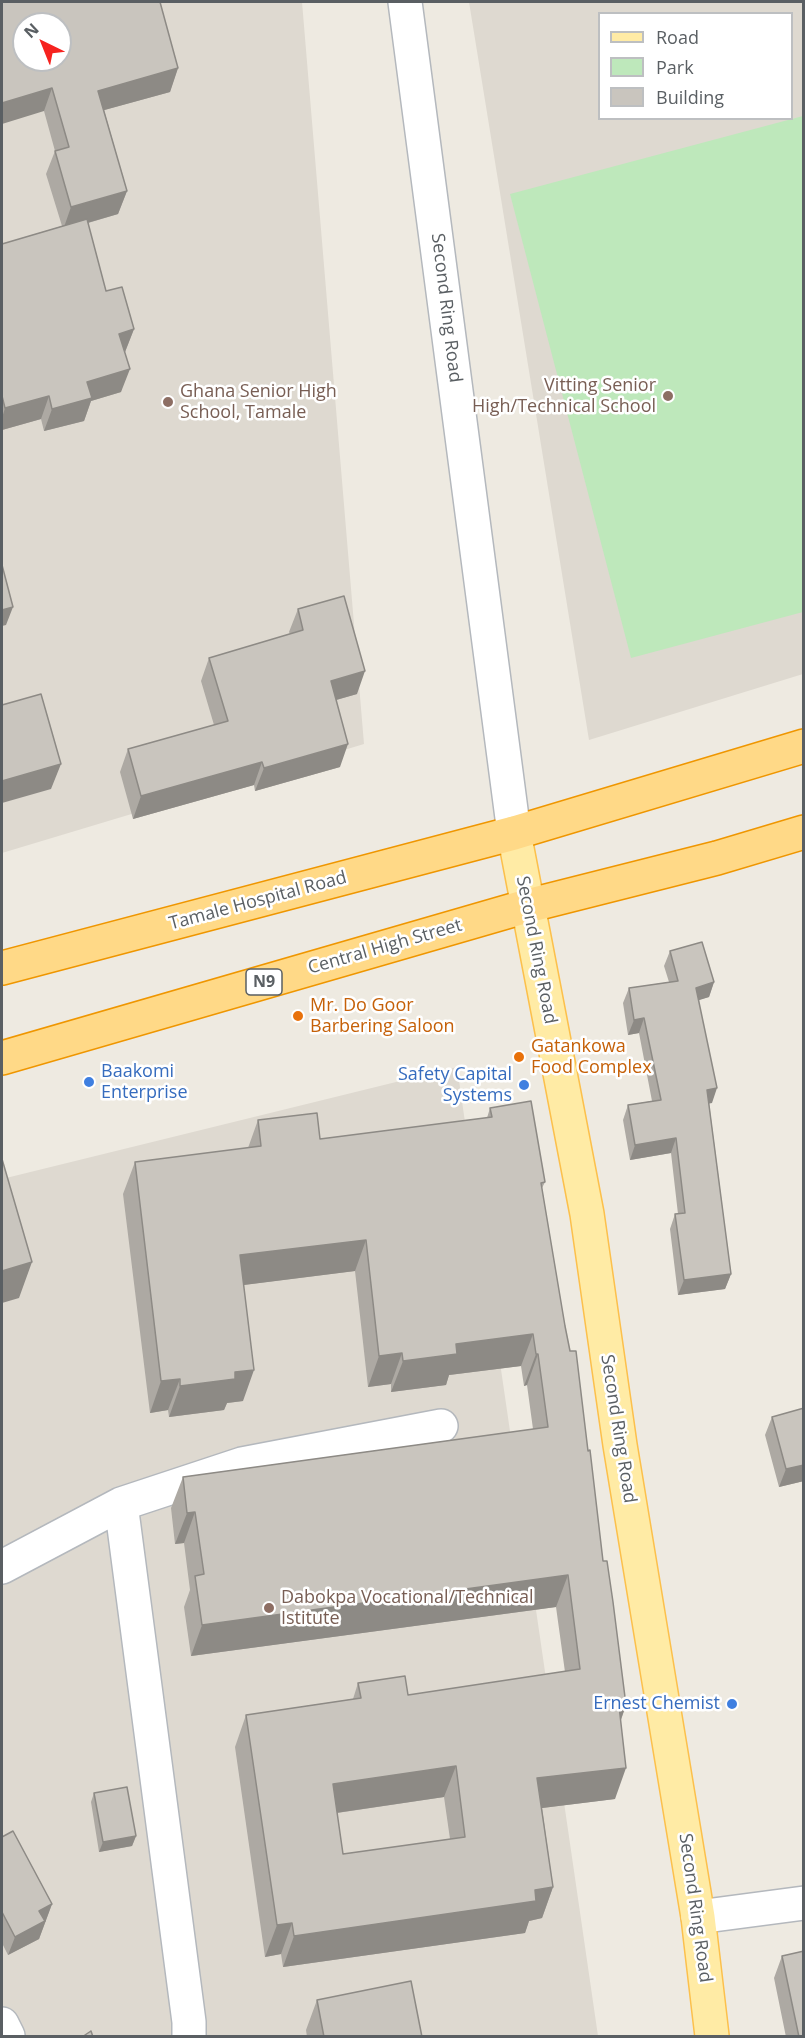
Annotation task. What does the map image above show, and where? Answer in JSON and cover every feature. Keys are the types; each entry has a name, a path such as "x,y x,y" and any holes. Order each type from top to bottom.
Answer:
{"highway":[{"name":"Tamale Hospital Road","path":"2,968 514,833 804,746"},
{"name":"N9","path":"527,906 717,858 804,831"},
{"name":"Central High Street","path":"2,1058 527,906"}],"main road":[{"name":"Second Ring Road","path":"514,833 587,1214 620,1445 698,1917 712,2037"}],"street":[{"name":"Second Ring Road","path":"405,2 514,833"},
{"path":"2,1568 121,1504 242,1464 441,1426"},
{"path":"121,1504 188,2010 189,2037"},
{"path":"698,1917 804,1903"},
{"path":"2,2024 8,2037"}],"shaded area":[{"name":"Ghana Senior High School, Tamale","path":"2,2 302,2 364,744 2,853"},
{"name":"Vitting Senior High/Technical School","path":"469,2 803,2 803,674 589,740"},
{"name":"Dabokpa Vocational/Technical Istitute","path":"457,1067 598,2036 2,2036 2,1179"}],"green space":[{"name":"Vitting Senior High/Technical School","path":"803,116 803,612 631,658 510,194"}],"building":[{"path":"2,2 160,2 178,68 98,91 127,191 71,207 55,151 69,147 52,88 2,103"},
{"path":"87,219 106,291 122,287 134,329 119,334 130,369 87,382 92,398 52,409 49,396 5,408 2,396 2,244"},
{"path":"2,565 13,607 2,610"},
{"path":"344,596 365,671 331,681 348,744 264,768 262,762 141,796 128,749 228,721 209,658 303,630 298,609"},
{"path":"41,694 61,764 2,781 2,705"},
{"path":"702,942 714,982 696,988 717,1088 707,1090 731,1274 684,1280 675,1214 685,1213 676,1138 635,1145 628,1105 661,1100 644,1018 634,1020 629,988 678,981 670,951"},
{"path":"531,1101 545,1182 541,1183 565,1326 570,1351 576,1351 603,1561 607,1561 613,1602 626,1705 619,1706 626,1768 537,1778 553,1887 535,1890 536,1901 294,1936 292,1923 277,1925 246,1715 361,1698 358,1683 405,1676 408,1695 580,1669 568,1575 202,1625 195,1576 204,1574 195,1512 187,1513 183,1477 548,1427 538,1354 536,1354 533,1334 456,1344 457,1354 403,1361 402,1353 379,1356 366,1240 240,1255 254,1370 235,1372 235,1379 180,1386 180,1379 161,1381 135,1162 261,1146 258,1120 317,1113 320,1139 492,1117 490,1108","holes":["456,1766 465,1837 343,1854 333,1784"]},
{"path":"2,1159 32,1262 2,1271"},
{"path":"804,1408 804,1465 786,1469 772,1417"},
{"path":"127,1787 136,1836 103,1842 94,1793"},
{"path":"13,1831 52,1904 39,1911 45,1921 15,1937 2,1912 2,1837"},
{"path":"804,1951 804,2037 799,2037 782,1956"},
{"path":"411,1981 422,2037 324,2037 317,2000"},
{"path":"91,2031 93,2037 82,2037"}],"place":[{"name":"Vitting Senior High/Technical School","path":"668,396"},
{"name":"Ghana Senior High School, Tamale","path":"168,402"},
{"name":"Mr. Do Goor Barbering Saloon","path":"298,1016"},
{"name":"Gatankowa Food Complex","path":"519,1057"},
{"name":"Baakomi Enterprise","path":"89,1082"},
{"name":"Safety Capital Systems","path":"524,1085"},
{"name":"Dabokpa Vocational/Technical Istitute","path":"269,1608"},
{"name":"Ernest Chemist","path":"732,1704"}]}
